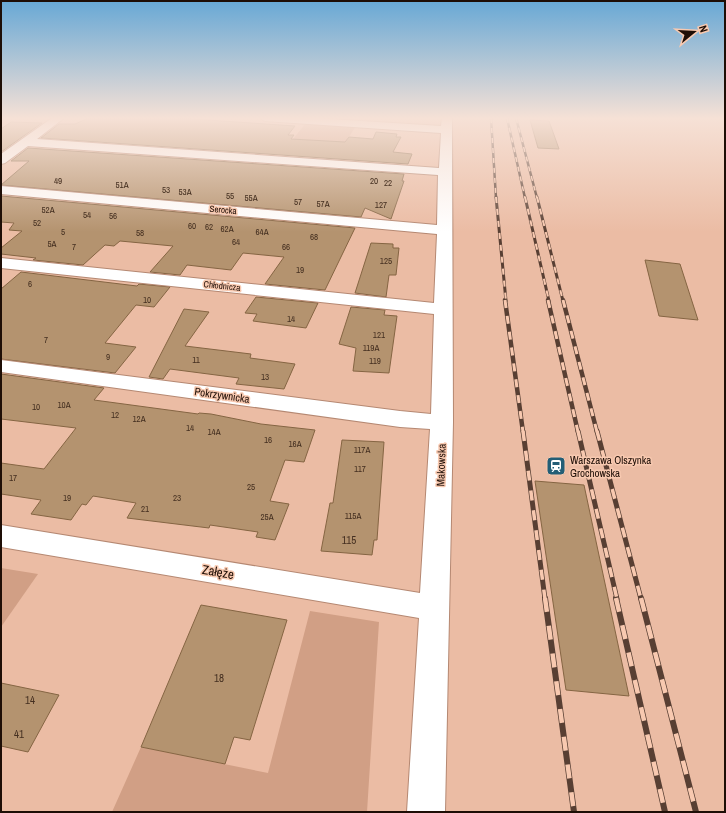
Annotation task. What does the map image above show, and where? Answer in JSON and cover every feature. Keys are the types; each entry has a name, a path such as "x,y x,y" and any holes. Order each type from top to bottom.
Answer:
{"street":[{"path":"221,156 445,172"},
{"name":"Makowska","path":"426,812 442,422 446,156"},
{"name":"Serocka","path":"1,190 444,230"},
{"name":"Chłodnicza","path":"1,263 443,310"},
{"name":"Pokrzywnicka","path":"1,366 392,418 442,422"},
{"name":"Załęże","path":"1,536 435,608"}],"shaded area":[{"path":"1,568 38,574 1,627"},
{"path":"310,611 379,622 367,812 112,812 141,747 268,773"}],"building":[{"path":"18,156 143,156 404,174 402,181 404,181 391,219 365,208 361,217 1,185 29,161 11,161"},
{"path":"294,156 411,156 408,164"},
{"path":"1,196 355,228 325,290 265,284 284,257 243,253 231,270 187,265 180,275 150,272 173,246 120,241 114,246 105,245 83,265 33,260 36,258 1,254 1,248 22,231 9,230 14,223 1,222"},
{"path":"371,243 393,244 393,248 399,248 396,275 389,275 386,297 355,293"},
{"path":"645,260 680,264 698,320 659,316"},
{"path":"21,272 137,286 139,284 170,287 154,307 136,305 105,343 136,347 115,373 1,359 1,289"},
{"path":"256,297 318,303 306,328 253,321 257,314 245,313"},
{"path":"351,307 385,310 384,315 397,316 389,373 353,371 356,348 339,344"},
{"path":"184,309 209,312 185,346 251,354 250,358 295,364 284,389 236,384 239,378 170,369 163,379 149,377"},
{"path":"1,374 104,388 94,400 198,414 211,414 261,424 315,430 304,462 285,460 270,501 289,504 275,540 256,537 258,532 210,525 209,528 127,518 136,503 93,496 86,505 82,504 71,520 31,514 41,500 1,494 1,463 44,469 76,428 1,419"},
{"path":"342,440 384,442 377,540 374,540 372,555 321,551 330,503 333,503"},
{"path":"535,481 584,485 629,696 566,690"},
{"path":"201,605 287,620 250,740 234,737 225,764 141,747"},
{"path":"1,683 59,695 28,752 1,746"}],"railway":[{"path":"493,156 496,198"},
{"path":"516,156 525,198"},
{"path":"526,156 537,198"},
{"path":"496,197 506,301"},
{"path":"525,197 549,301"},
{"path":"537,197 563,301"},
{"path":"505,300 523,432"},
{"path":"548,300 578,432"},
{"path":"563,300 597,432"},
{"path":"523,431 545,599"},
{"path":"578,431 617,599"},
{"path":"597,431 641,599"},
{"path":"545,598 574,812"},
{"path":"616,598 665,812"},
{"path":"641,598 696,812"}],"place":[{"name":"Warszawa Olszynka Grochowska","path":"556,466"}]}
